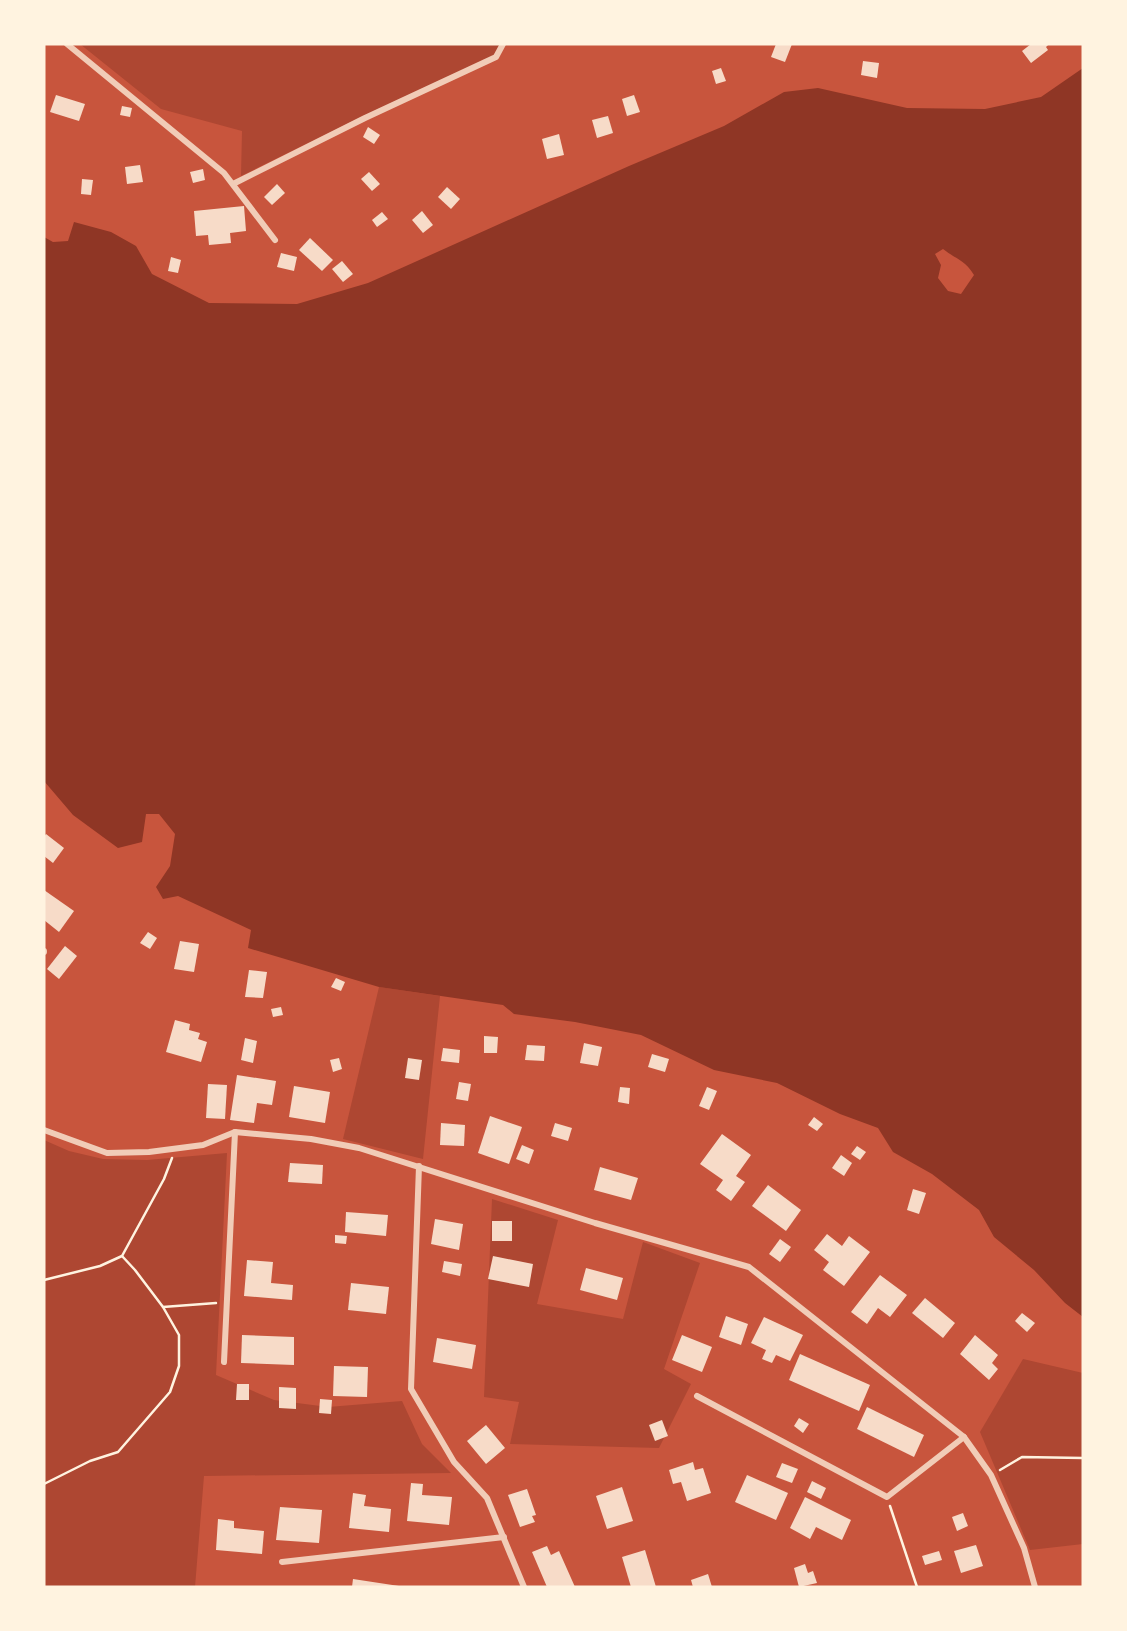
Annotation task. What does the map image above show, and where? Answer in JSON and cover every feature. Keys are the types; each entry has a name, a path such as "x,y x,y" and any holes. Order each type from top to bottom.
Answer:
{"street":[{"path":"67,44 224,173 275,240"},
{"path":"233,184 496,57 503,44"},
{"path":"44,1130 107,1153 149,1152 203,1145 235,1132 311,1139 419,1166 595,1223 749,1267 964,1437 990,1475 1024,1548 1035,1587"},
{"path":"224,1362 235,1132"},
{"path":"419,1166 411,1389 454,1462 487,1498 524,1587"},
{"path":"697,1396 887,1497 964,1437"},
{"path":"282,1562 504,1537"}],"path":[{"path":"44,1280 100,1266 121,1256 164,1179 175,1149"},
{"path":"44,1484 90,1461 118,1452 170,1392 179,1366 179,1335 163,1307 121,1256"},
{"path":"163,1307 227,1302"},
{"path":"990,1475 1022,1457 1083,1458"},
{"path":"887,1497 917,1587"}],"shaded area":[{"path":"80,44 500,44 493,56 241,176 242,131 161,109"},
{"path":"1083,68 1083,1317 1065,1303 1034,1270 994,1237 979,1210 932,1174 893,1152 878,1128 840,1114 777,1083 714,1070 641,1035 514,1014 503,1005 379,987 248,948 251,930 178,896 163,899 156,887 170,866 175,834 159,814 146,814 142,842 118,848 73,815 44,781 44,237 53,242 68,241 74,222 111,232 136,246 152,274 209,303 297,304 368,283 724,126 784,92 818,88 907,108 985,109 1041,97","holes":["943,249 963,263 974,275 961,294 948,291 938,278 941,265 935,254"]},
{"path":"379,987 440,996 423,1159 343,1139"},
{"path":"44,1140 69,1151 103,1159 147,1160 227,1153 216,1375 274,1400 328,1407 402,1401 422,1444 451,1473 204,1476 195,1587 44,1587"},
{"path":"492,1199 558,1220 537,1304 623,1319 643,1242 700,1263 664,1369 691,1384 659,1448 510,1444 519,1402 484,1397"},
{"path":"1023,1359 1083,1373 1083,1544 1030,1550 980,1432"}],"building":[{"path":"776,44 792,44 785,62 771,57"},
{"path":"1031,44 1049,44 1046,47 1048,50 1031,63 1022,51"},
{"path":"863,61 879,63 877,78 861,75"},
{"path":"721,68 726,81 716,84 712,71"},
{"path":"56,95 85,104 79,121 50,112"},
{"path":"634,95 640,112 627,116 622,99"},
{"path":"122,106 132,108 130,117 120,115"},
{"path":"608,116 613,133 597,138 592,120"},
{"path":"368,127 380,135 374,144 363,137"},
{"path":"559,134 564,155 547,159 542,139"},
{"path":"140,165 143,182 127,184 125,167"},
{"path":"203,169 205,180 193,183 190,172"},
{"path":"369,172 380,184 372,191 361,179"},
{"path":"82,179 93,180 91,195 81,194"},
{"path":"277,184 285,193 272,205 264,197"},
{"path":"447,187 460,199 451,209 438,197"},
{"path":"244,206 246,231 230,233 231,243 209,245 208,235 196,236 194,211"},
{"path":"422,211 433,225 423,233 412,220"},
{"path":"382,212 388,219 377,227 372,220"},
{"path":"310,238 333,260 322,271 299,250"},
{"path":"281,253 297,257 294,271 277,267"},
{"path":"171,257 181,260 178,273 168,271"},
{"path":"342,261 353,274 343,282 332,269"},
{"path":"46,834 64,848 53,863 44,856"},
{"path":"44,890 74,911 59,932 44,920"},
{"path":"148,932 157,938 150,949 140,943"},
{"path":"180,941 199,944 194,972 174,969"},
{"path":"65,946 77,956 59,979 47,969"},
{"path":"249,970 267,972 263,998 245,997"},
{"path":"336,978 345,982 341,991 331,987"},
{"path":"281,1007 283,1015 273,1017 271,1009"},
{"path":"175,1020 190,1024 189,1030 200,1033 198,1039 207,1042 201,1062 166,1052"},
{"path":"484,1036 498,1037 497,1053 484,1053"},
{"path":"245,1038 257,1041 253,1063 241,1060"},
{"path":"584,1043 602,1047 598,1066 580,1063"},
{"path":"527,1045 545,1046 544,1061 525,1060"},
{"path":"443,1048 460,1050 459,1063 441,1061"},
{"path":"652,1054 669,1059 665,1072 648,1067"},
{"path":"339,1058 342,1069 333,1072 330,1060"},
{"path":"408,1058 422,1060 419,1080 405,1078"},
{"path":"237,1075 276,1081 272,1105 257,1103 254,1123 230,1120"},
{"path":"459,1082 471,1084 468,1101 456,1099"},
{"path":"208,1084 227,1085 225,1119 206,1118"},
{"path":"294,1086 330,1092 325,1123 289,1117"},
{"path":"620,1087 630,1088 629,1104 618,1102"},
{"path":"707,1087 717,1091 709,1110 699,1106"},
{"path":"490,1116 522,1127 509,1164 478,1153"},
{"path":"814,1117 823,1124 817,1131 808,1125"},
{"path":"441,1123 465,1125 464,1146 440,1145"},
{"path":"555,1123 572,1128 568,1141 551,1136"},
{"path":"722,1134 751,1155 736,1176 745,1182 731,1201 716,1190 723,1180 700,1164"},
{"path":"522,1145 534,1150 529,1164 516,1159"},
{"path":"857,1146 866,1152 860,1160 851,1154"},
{"path":"841,1155 852,1163 844,1176 832,1168"},
{"path":"290,1163 323,1165 322,1184 288,1182"},
{"path":"600,1167 638,1178 631,1200 594,1190"},
{"path":"768,1185 801,1210 786,1231 752,1206"},
{"path":"913,1189 926,1193 919,1214 907,1210"},
{"path":"346,1212 388,1215 386,1236 345,1232"},
{"path":"435,1219 463,1224 459,1250 431,1244"},
{"path":"492,1221 512,1221 512,1241 492,1241"},
{"path":"827,1234 842,1246 849,1236 870,1252 844,1286 823,1270 829,1262 814,1250"},
{"path":"335,1235 347,1236 346,1244 335,1243"},
{"path":"780,1239 791,1247 780,1262 769,1254"},
{"path":"493,1256 533,1264 529,1287 488,1279"},
{"path":"247,1260 273,1262 271,1283 293,1285 292,1300 244,1296"},
{"path":"444,1261 462,1264 460,1276 442,1272"},
{"path":"586,1268 623,1278 617,1300 580,1290"},
{"path":"880,1275 907,1295 890,1317 878,1308 867,1324 851,1312"},
{"path":"351,1283 389,1287 386,1314 348,1310"},
{"path":"925,1298 955,1323 943,1338 912,1313"},
{"path":"1022,1313 1035,1323 1027,1332 1015,1321"},
{"path":"726,1316 748,1324 741,1345 719,1337"},
{"path":"764,1317 803,1335 790,1361 776,1355 772,1363 762,1359 766,1350 751,1343"},
{"path":"242,1335 294,1337 294,1365 241,1363"},
{"path":"682,1335 712,1347 702,1372 672,1360"},
{"path":"975,1335 998,1355 992,1363 998,1369 989,1380 960,1354"},
{"path":"437,1338 476,1345 472,1369 433,1362"},
{"path":"800,1354 870,1385 859,1411 789,1380"},
{"path":"334,1366 368,1367 367,1397 333,1396"},
{"path":"237,1384 249,1384 249,1400 236,1400"},
{"path":"279,1387 296,1388 296,1409 279,1408"},
{"path":"320,1399 332,1400 331,1414 319,1413"},
{"path":"867,1407 924,1435 914,1457 857,1429"},
{"path":"799,1418 809,1424 803,1433 794,1426"},
{"path":"662,1420 668,1436 655,1441 649,1425"},
{"path":"486,1425 505,1448 486,1464 467,1441"},
{"path":"693,1462 695,1470 703,1468 711,1493 687,1501 681,1482 673,1484 669,1470"},
{"path":"782,1463 798,1469 792,1483 776,1477"},
{"path":"747,1475 788,1493 776,1520 735,1502"},
{"path":"812,1481 826,1488 821,1499 807,1492"},
{"path":"411,1483 423,1484 422,1495 452,1497 449,1525 407,1521"},
{"path":"622,1487 633,1521 607,1529 596,1496"},
{"path":"527,1489 536,1515 532,1516 535,1522 520,1527 508,1495"},
{"path":"353,1493 366,1495 364,1506 391,1509 389,1532 349,1528"},
{"path":"805,1497 851,1520 842,1540 816,1527 810,1539 790,1528"},
{"path":"280,1507 322,1510 319,1543 276,1540"},
{"path":"963,1513 968,1526 957,1531 952,1517"},
{"path":"218,1519 234,1521 234,1528 264,1531 262,1554 216,1550"},
{"path":"976,1545 983,1566 961,1573 954,1551"},
{"path":"547,1546 551,1555 559,1551 575,1587 547,1587 532,1552"},
{"path":"645,1550 656,1587 631,1587 622,1557"},
{"path":"939,1551 942,1560 925,1565 922,1556"},
{"path":"805,1564 808,1573 813,1571 817,1583 799,1587 794,1568"},
{"path":"708,1574 712,1587 693,1587 691,1580"},
{"path":"353,1579 399,1586 399,1587 352,1587"}]}
